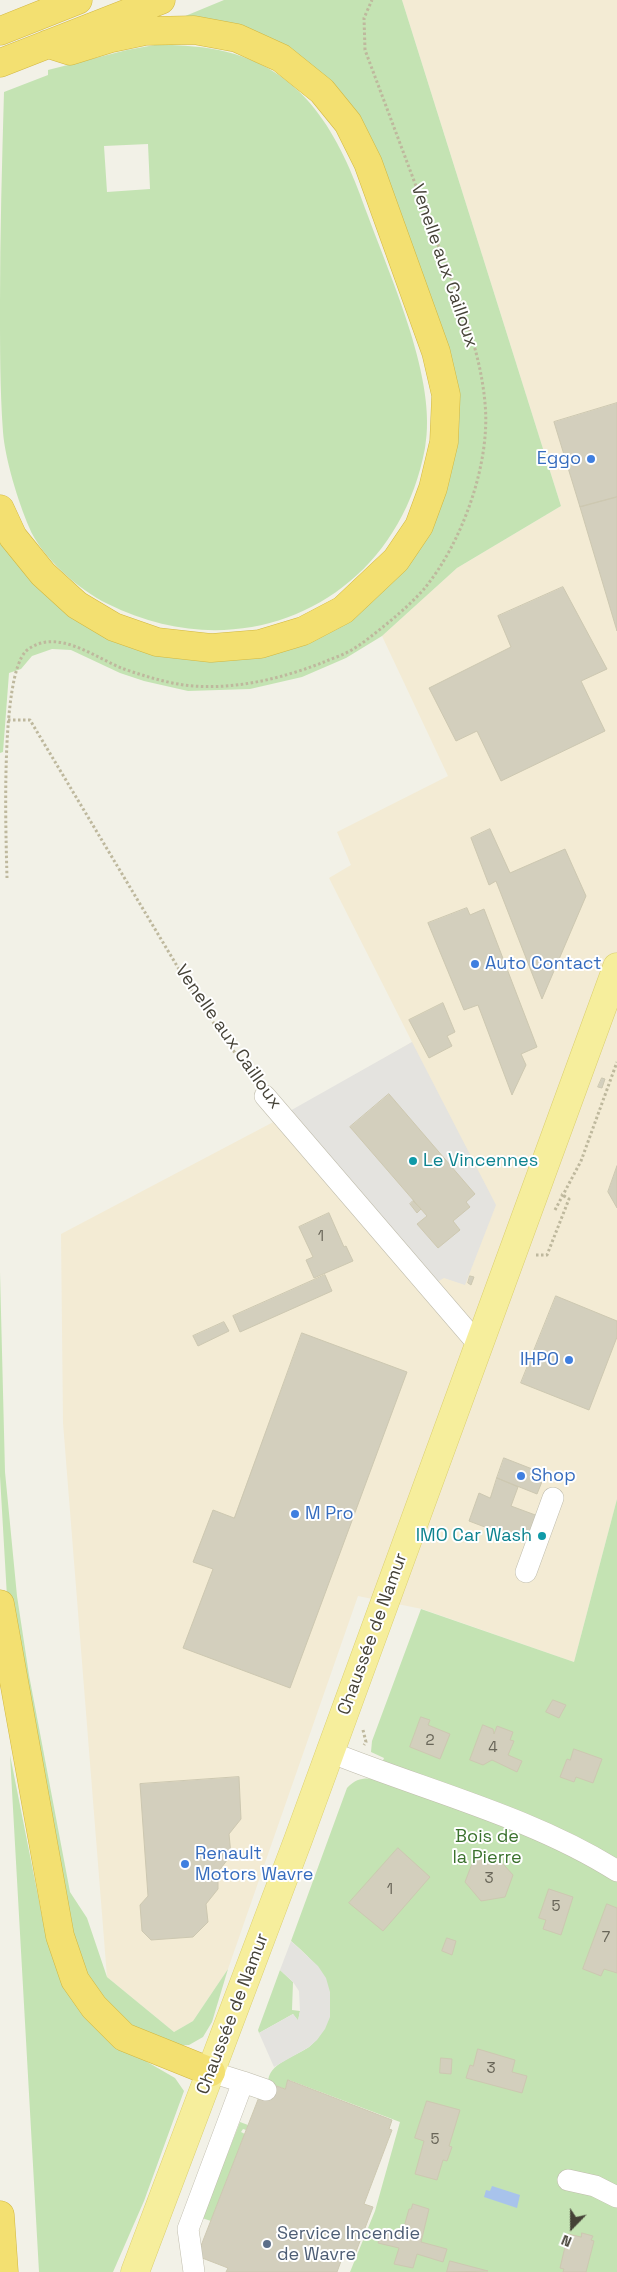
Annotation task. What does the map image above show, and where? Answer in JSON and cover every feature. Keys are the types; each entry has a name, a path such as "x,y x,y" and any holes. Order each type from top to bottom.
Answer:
{"highway":[{"path":"0,31 78,0"},
{"path":"0,62 161,0"},
{"path":"0,509 13,537 42,574 77,605 114,626 157,642 211,648 260,644 303,631 343,610 396,560 419,526 433,488 444,442 446,394 436,352 368,163 348,123 322,91 281,58 237,38 194,30 145,31 112,38 70,51 48,44"},
{"path":"0,1604 60,1936 75,1980 94,2007 124,2037 211,2072"},
{"path":"0,2215 4,2272"}],"main road":[{"name":"Chaussée de Namur","path":"135,2272 330,1752 617,967"}],"street":[{"name":"Venelle aux Cailloux","path":"265,1096 478,1344"},
{"path":"526,1572 553,1498"},
{"path":"330,1752 555,1838 592,1855 617,1871"},
{"path":"211,2072 266,2090"},
{"path":"194,2272 188,2229 243,2082"},
{"path":"568,2180 595,2186 617,2196"}],"path":[{"name":"Venelle aux Cailloux","path":"6,878 6,766 13,674 23,654 36,644 56,642 79,648 120,668 146,677 187,685 249,685 304,670 352,650 396,617 408,605 424,588 450,550 475,485 483,451 485,404 467,322 365,50 364,18 372,0"},
{"name":"Venelle aux Cailloux","path":"8,720 30,720 198,1001 265,1096"},
{"path":"560,1199 581,1161 617,1062"},
{"path":"536,1255 547,1255 569,1199 558,1192"}],"shaded area":[{"path":"402,0 617,0 617,1499 574,1662 422,1609 358,1596 228,1969 193,2021 174,2032 107,1977 63,1423 61,1234 279,1119 412,1042 329,878 351,865 337,832 448,776 382,636 457,568 561,506"},
{"path":"412,1042 496,1205 465,1285 444,1278 437,1282 288,1112","holes":["389,1094 475,1194 466,1202 469,1207 453,1221 460,1230 438,1248 417,1224 427,1216 350,1127"]},
{"path":"291,1941 318,1966 326,1978 330,1992 330,2017 325,2029 317,2040 309,2047 274,2067 259,2033 293,2014 298,2020 300,2011 299,1991 293,1982 280,1970"}],"green space":[{"path":"224,0 402,0 561,506 457,568 382,636 346,658 302,677 250,689 188,691 144,681 120,673 71,650 52,649 32,656 21,669 9,673 3,752 0,753 0,532 28,574 214,658 381,591 456,417 354,109 178,19"},
{"path":"160,44 202,47 227,52 256,62 280,76 301,94 319,114 347,162 400,299 419,362 425,392 427,421 425,448 409,501 383,546 349,582 308,609 262,625 212,630 160,623 108,604 97,598 62,572 42,550 29,527 9,467 3,432 0,368 0,251 4,92 48,75 48,70 127,50","holes":["148,144 150,189 107,192 104,146"]},
{"path":"0,1272 5,1472 17,1596 29,1675 70,1892 87,1918 107,1977 174,2032 193,2021 228,1969 212,2022 203,2037 189,2045 173,2046 145,2039 80,1975 7,1597 0,1476"},
{"name":"Bois de la Pierre","path":"617,1499 617,2272 350,2272 375,2211 400,2122 289,2080 285,2089 268,2083 272,2070 277,2065 309,2047 316,2040 324,2028 330,2003 326,1982 321,1973 308,1956 291,1941 347,1788 360,1779 376,1779 384,1758 371,1752 372,1741 421,1609 574,1662"},
{"path":"10,1755 42,1916 60,1975 137,2056 175,2078 184,2091 144,2201 113,2272 39,2272"},
{"path":"280,1970 293,1982 292,2010 300,2011 298,2021 293,2014 259,2033 258,2030"},
{"path":"240,2122 248,2125 246,2130 243,2129 241,2132 245,2134 211,2221 202,2218"}],"water":[{"path":"492,2186 520,2195 517,2208 484,2197 486,2190 490,2191"}],"building":[{"name":"Eggo","path":"617,403 617,497 580,507 554,422"},
{"path":"617,497 617,631 580,507"},
{"path":"563,587 607,669 581,681 605,731 501,781 477,731 456,741 429,688 511,647 498,616"},
{"path":"490,829 510,873 565,849 586,896 542,999 496,881 489,885 471,838"},
{"name":"Auto Contact","path":"467,908 470,915 484,909 537,1047 521,1054 526,1065 512,1095 478,1005 464,1010 428,923"},
{"path":"443,1003 455,1032 447,1036 452,1046 429,1058 409,1020"},
{"path":"602,1078 605,1079 602,1088 598,1087"},
{"name":"Le Vincennes","path":"389,1094 475,1194 466,1202 470,1207 453,1221 460,1230 438,1248 417,1224 427,1216 350,1127"},
{"path":"617,1166 617,1208 608,1192"},
{"path":"413,1201 421,1209 417,1213 410,1204"},
{"path":"329,1213 344,1247 346,1246 353,1261 314,1278 306,1260 313,1257 299,1227"},
{"path":"325,1275 332,1291 240,1332 233,1316"},
{"path":"470,1276 474,1277 471,1285 468,1283"},
{"name":"IHPO","path":"556,1296 617,1321 617,1337 589,1410 521,1383"},
{"path":"224,1322 229,1331 198,1346 193,1336"},
{"name":"M Pro","path":"302,1333 407,1372 290,1688 183,1648 213,1569 193,1562 213,1510 234,1518"},
{"name":"Shop","path":"504,1458 545,1474 537,1494 497,1478"},
{"path":"497,1478 518,1487 511,1506 538,1516 527,1543 469,1521 479,1493 490,1498"},
{"path":"553,1700 566,1705 559,1718 546,1712"},
{"path":"421,1717 430,1720 428,1725 450,1734 440,1759 410,1747"},
{"path":"483,1725 493,1729 494,1734 497,1726 513,1732 510,1740 514,1741 508,1755 522,1761 517,1772 492,1760 483,1765 470,1760"},
{"path":"574,1749 602,1759 593,1783 576,1777 574,1782 560,1777 567,1759 570,1760"},
{"name":"Renault Motors Wavre","path":"239,1777 241,1819 229,1834 231,1855 218,1872 218,1889 206,1904 208,1922 193,1937 151,1940 142,1931 140,1905 148,1896 140,1784"},
{"path":"398,1848 430,1877 383,1931 349,1903"},
{"path":"496,1856 513,1875 505,1897 481,1901 465,1882 473,1861"},
{"path":"549,1889 573,1897 561,1935 543,1929 546,1920 539,1918"},
{"path":"607,1904 617,1908 617,1973 604,1969 601,1976 583,1969"},
{"path":"447,1938 456,1941 452,1955 442,1951"},
{"path":"478,2049 515,2060 512,2072 527,2076 522,2093 466,2078 470,2065 473,2066"},
{"path":"441,2058 452,2059 451,2074 440,2073"},
{"path":"288,2080 392,2120 389,2129 392,2130 364,2204 373,2207 354,2257 344,2253 337,2272 226,2272 228,2268 197,2256 259,2097 268,2083 285,2089"},
{"path":"427,2101 460,2110 449,2146 452,2147 447,2161 443,2160 437,2180 415,2174 424,2141 415,2138"},
{"path":"413,2204 429,2209 421,2242 447,2249 443,2262 417,2254 413,2268 394,2264 399,2248 378,2243 382,2229 402,2234 409,2209 411,2209"},
{"path":"582,2233 593,2236 591,2240 594,2241 586,2272 563,2272 564,2269 560,2268 568,2234 581,2237"},
{"path":"450,2261 488,2271 447,2272"}],"place":[{"name":"Eggo","path":"591,459"},
{"name":"Auto Contact","path":"475,964"},
{"name":"Le Vincennes","path":"413,1161"},
{"name":"IHPO","path":"569,1360"},
{"name":"Shop","path":"521,1476"},
{"name":"M Pro","path":"295,1514"},
{"name":"IMO Car Wash","path":"542,1536"},
{"name":"Renault Motors Wavre","path":"185,1864"},
{"name":"Service Incendie de Wavre","path":"267,2244"}]}
